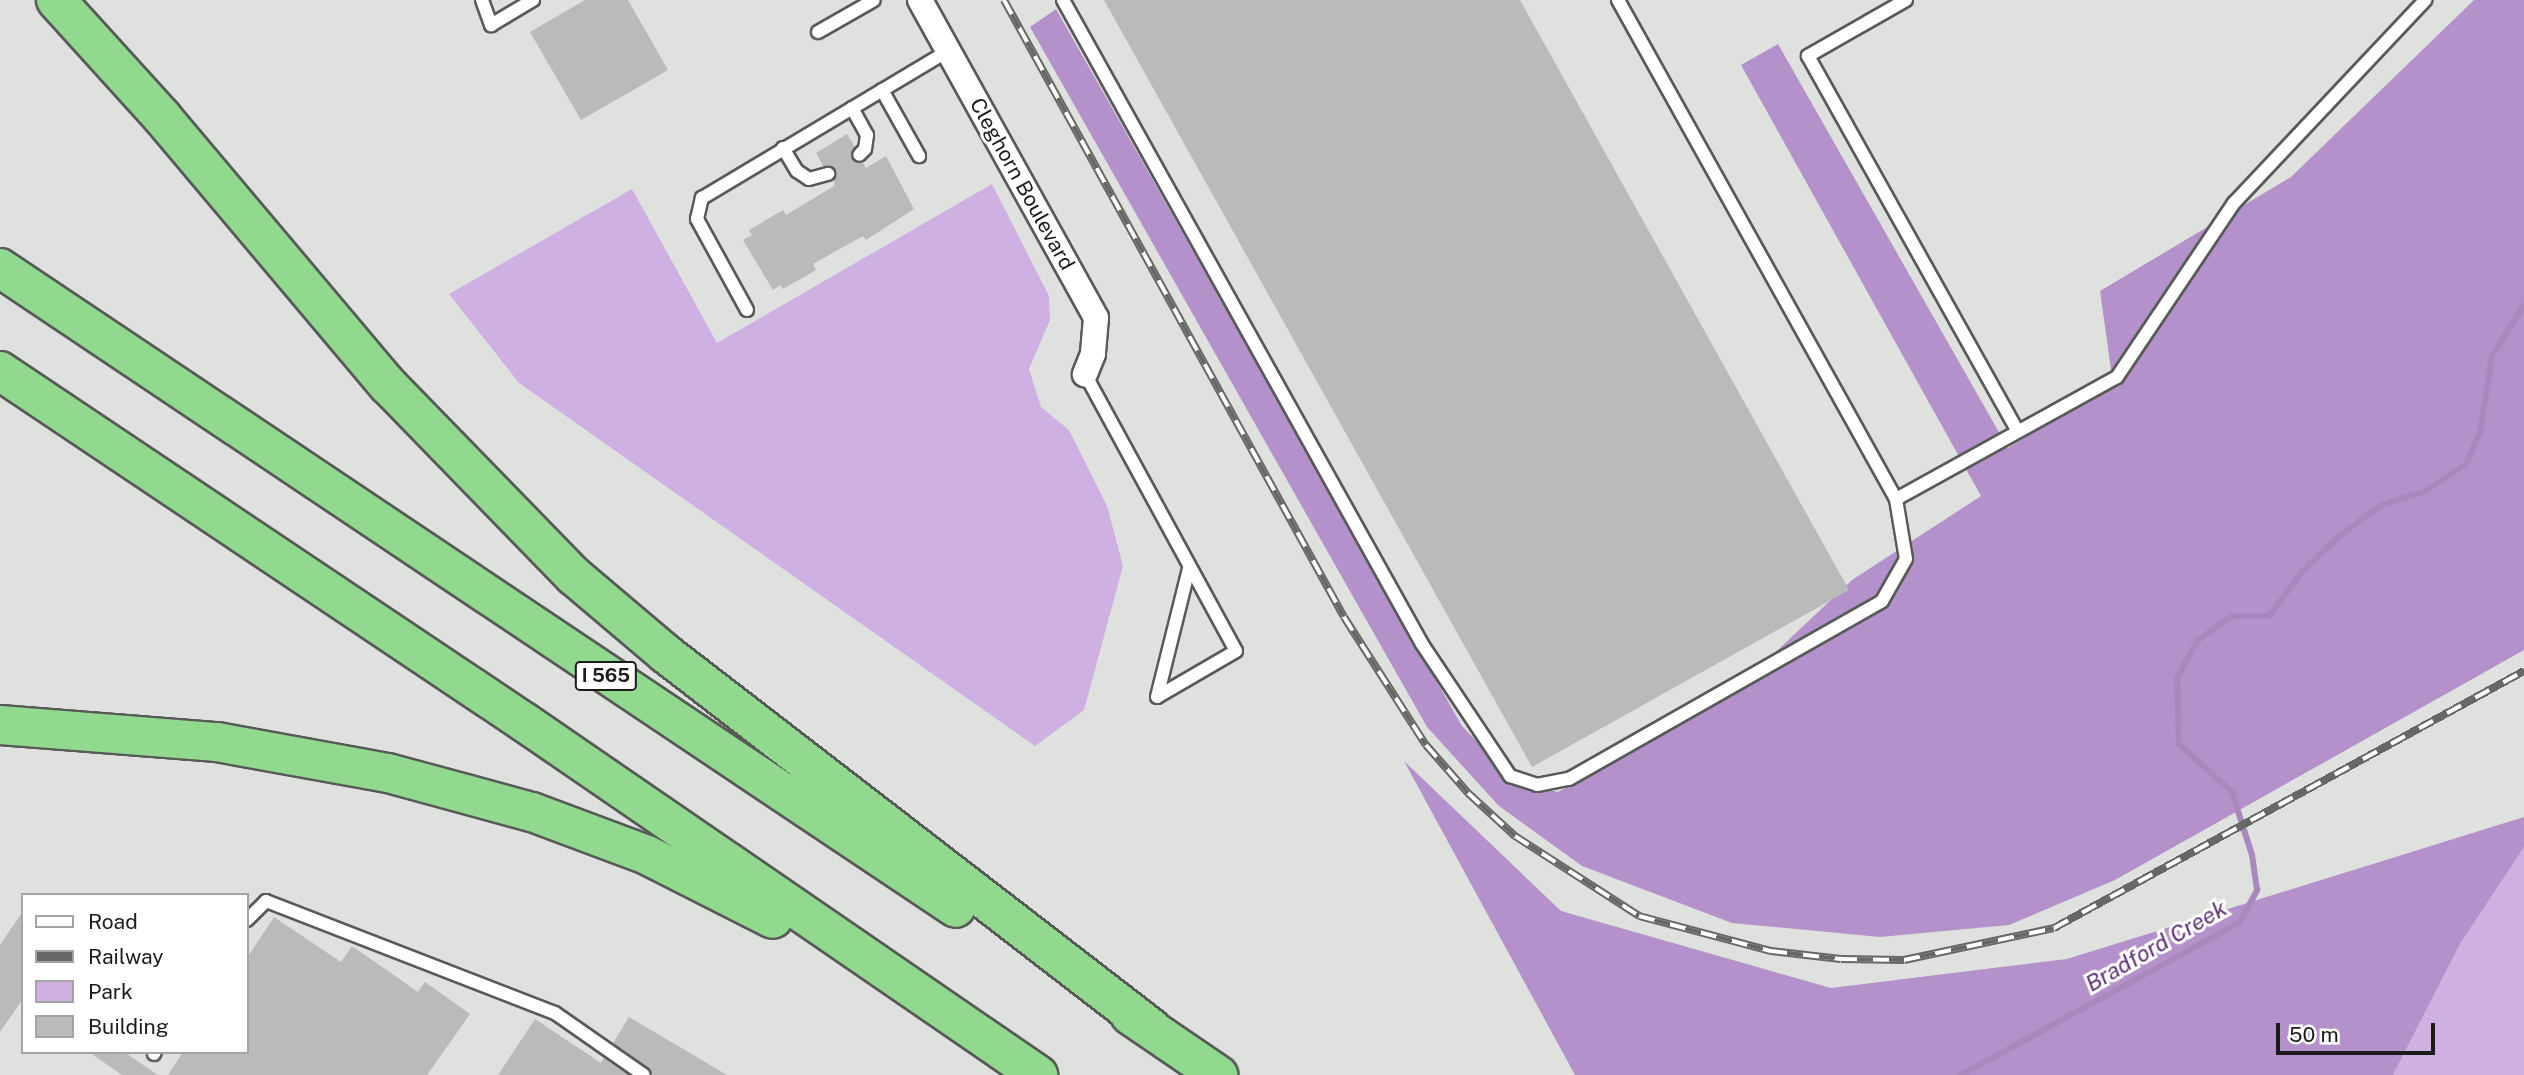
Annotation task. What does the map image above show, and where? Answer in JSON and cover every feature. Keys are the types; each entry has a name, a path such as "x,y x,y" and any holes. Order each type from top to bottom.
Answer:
{"highway":[{"path":"56,0 162,117 388,386 573,576 698,679 1151,1028"},
{"path":"82,0 162,117"},
{"name":"I 565","path":"0,268 818,819 1151,1028 1218,1075"},
{"path":"0,371 524,722 903,985 1038,1075"},
{"path":"0,725 217,742 388,773 532,811 647,855 903,985"}],"street":[{"name":"Cleghorn Boulevard","path":"920,0 1096,318 1093,354 1085,374"}],"lane":[{"path":"482,0 491,25 533,0"},
{"path":"818,32 874,0"},
{"path":"1063,0 1422,644 1510,776 1538,785 1569,779 1882,601 1906,559 1896,499 1618,0"},
{"path":"1906,0 1808,57 2017,430"},
{"path":"1896,499 2117,376 2234,203 2425,0"},
{"path":"747,310 696,219 702,198 948,51"},
{"path":"882,90 919,156"},
{"path":"852,108 867,135 866,149 859,155"},
{"path":"783,148 797,171 809,179 828,174"},
{"path":"1085,374 1236,651 1157,697 1189,569"},
{"path":"248,919 267,901 517,998 555,1013 644,1075"}],"green space":[{"path":"992,184 1049,296 1050,320 1029,369 1041,407 1069,430 1107,506 1123,566 1084,710 1035,746 519,383 449,294 632,189 717,343"},
{"path":"2524,847 2524,1075 2393,1075 2460,944"}],"shaded area":[{"path":"2474,0 2524,0 2524,650 2115,880 2009,925 1880,937 1732,923 1582,866 1499,806 1427,727 1030,27 1056,9 1462,726 1515,781 1558,792 1729,696 1852,580 1981,496 1741,65 1778,44 2008,448 2113,384 2100,291 2291,177"},
{"path":"1404,761 1561,911 1831,988 2067,959 2524,817 2524,847 2460,944 2393,1075 1575,1075"}],"building":[{"path":"585,0 628,0 668,70 581,120 530,32"},
{"path":"1104,0 1520,0 1849,590 1532,767"},
{"path":"847,134 855,147 852,161 863,163 866,168 886,156 914,209 866,240 863,236 813,264 816,270 783,289 780,285 773,290 743,240 752,235 749,230 783,210 786,215 834,186 836,171 823,166 816,153"},
{"path":"21,914 21,1002 0,1032 0,945"},
{"path":"274,917 341,962 352,946 418,992 425,982 470,1014 427,1075 168,1075 182,1054 248,1054 248,956"},
{"path":"629,1017 727,1075 653,1075 613,1043"},
{"path":"535,1019 601,1063 604,1058 629,1075 498,1075"},
{"path":"92,1054 127,1054 158,1075 122,1075"}],"waterway":[{"name":"Bradford Creek","path":"1961,1075 2239,923 2257,890 2252,855 2232,792 2179,744 2177,678 2197,641 2232,616 2269,616 2301,573 2339,536 2382,505 2424,492 2466,464 2480,432 2492,356 2524,305"}],"railway":[{"path":"1004,0 1344,617 1426,745 1468,793 1515,836 1639,916 1771,951 1841,959 1904,960 2054,928 2524,671"}]}
